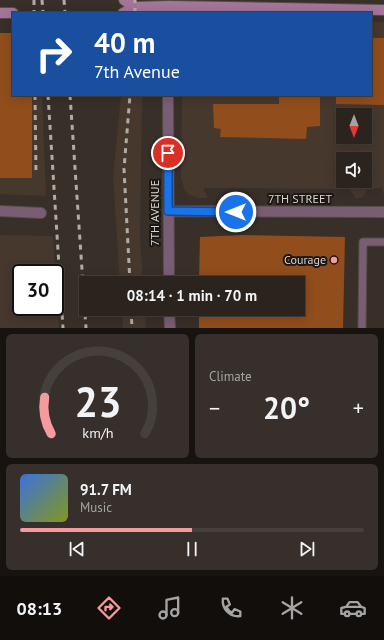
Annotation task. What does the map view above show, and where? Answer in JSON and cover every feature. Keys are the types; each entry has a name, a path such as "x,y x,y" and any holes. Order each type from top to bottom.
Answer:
{"main road":[{"path":"124,0 135,6 384,10"},
{"path":"125,12 135,6"},
{"path":"0,13 12,14"}],"street":[{"name":"7TH AVENUE","path":"168,96 169,276"},
{"path":"0,211 41,213"},
{"name":"7TH STREET","path":"168,211 384,212"},
{"path":"169,316 170,328"}],"lane":[{"path":"362,328 363,242 384,242"}],"shaded area":[{"path":"372,22 384,22 384,194 381,188 368,189 363,197 356,199 350,189 203,188 208,198 199,198 190,195 185,191 181,178 182,96 372,96"},
{"path":"0,36 12,96 42,96 46,196 0,194"},
{"path":"121,96 142,96 140,237 143,276 120,276 113,176"},
{"path":"0,235 53,236 55,264 12,264 12,316 58,316 59,328 0,328"},
{"path":"122,316 145,316 146,328 123,328"}],"building":[{"path":"0,33 12,33 12,96 32,96 32,178 0,178"},
{"path":"372,38 384,38 384,105 336,104 336,96 372,96"},
{"path":"279,96 320,96 320,126 307,127 306,139 220,137 221,129 214,128 213,104 279,104"},
{"path":"241,235 345,237 343,328 199,328 199,316 305,316 305,276 199,276 200,237"}],"railway":[{"path":"34,0 34,12"},
{"path":"42,0 43,12"},
{"path":"64,0 65,12"},
{"path":"135,0 135,12"},
{"path":"35,96 36,175"},
{"path":"48,96 63,328"},
{"path":"70,96 86,328"},
{"path":"130,96 124,169 130,276"},
{"path":"131,316 132,328"}],"place":[{"name":"Courage","path":"334,260"}],"route":[{"path":"168,153 168,211 236,212"}]}
